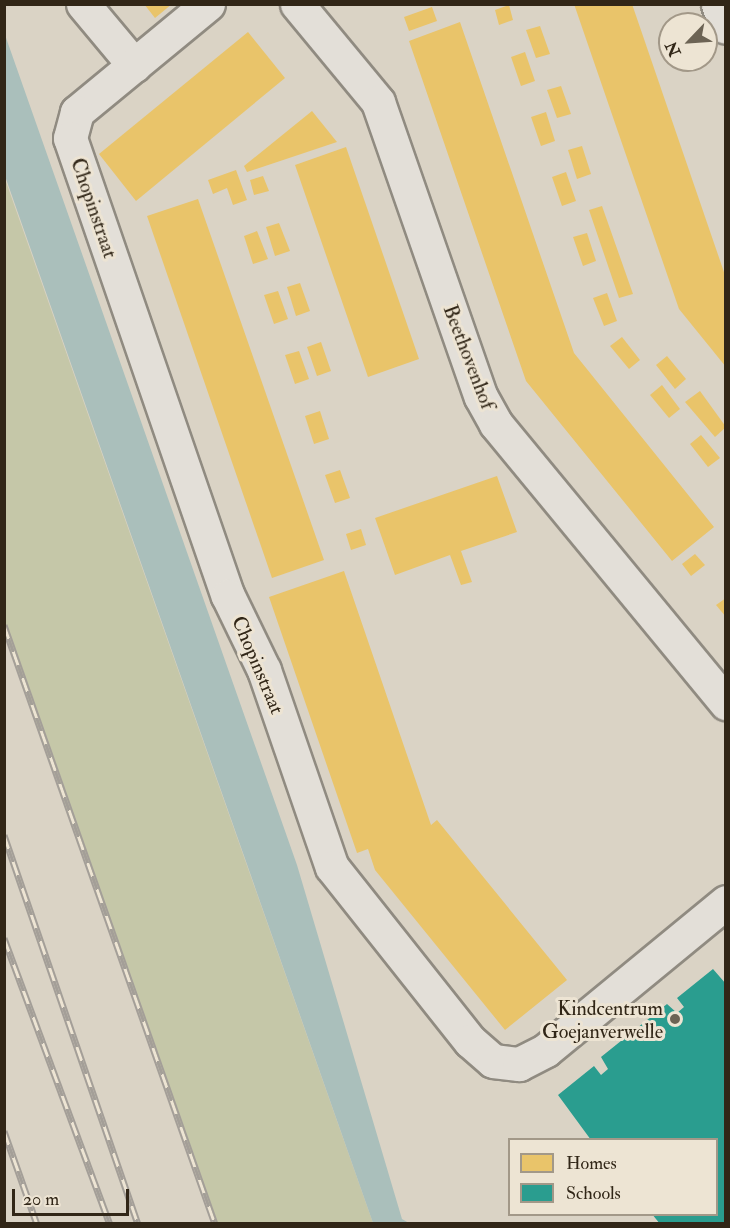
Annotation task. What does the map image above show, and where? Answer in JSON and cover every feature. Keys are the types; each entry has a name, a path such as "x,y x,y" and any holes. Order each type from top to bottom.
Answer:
{"street":[{"path":"83,4 134,65"},
{"name":"Chopinstraat","path":"208,4 77,112 70,138 228,596 264,670 332,867 470,1041 493,1061 519,1064 546,1050 726,902"},
{"name":"Beethovenhof","path":"297,4 378,102 481,397 496,424 726,703"},
{"path":"718,4 726,27"}],"green space":[{"path":"4,176 373,1223 215,1223 5,636"}],"shaded area":[{"path":"4,32 297,865 402,1219 409,1223 373,1223 5,176"}],"building: Homes":[{"path":"144,4 172,4 155,18"},
{"path":"574,4 632,4 726,278 726,367 679,309"},
{"path":"509,5 513,20 499,25 495,10"},
{"path":"432,7 437,21 409,31 404,17"},
{"path":"460,22 574,353 714,527 672,561 526,381 409,41"},
{"path":"540,26 550,54 536,58 526,30"},
{"path":"248,32 285,78 136,201 99,154"},
{"path":"525,52 535,81 521,86 511,57"},
{"path":"561,86 571,114 557,118 547,90"},
{"path":"312,111 337,142 247,172 244,166"},
{"path":"546,112 555,141 541,146 531,117"},
{"path":"582,146 591,174 577,179 568,150"},
{"path":"346,147 419,359 368,377 295,165"},
{"path":"236,170 247,200 233,205 227,188 213,194 208,180"},
{"path":"566,172 576,201 562,206 552,177"},
{"path":"263,176 269,191 254,195 250,180"},
{"path":"198,199 324,560 272,578 147,216"},
{"path":"602,206 633,294 619,298 589,210"},
{"path":"279,223 290,251 275,256 266,227"},
{"path":"257,231 268,259 253,264 244,236"},
{"path":"587,233 596,261 583,266 573,237"},
{"path":"300,283 310,311 296,316 287,287"},
{"path":"278,291 288,319 274,324 264,295"},
{"path":"607,293 617,321 604,326 593,298"},
{"path":"622,337 640,360 629,369 610,346"},
{"path":"321,342 331,371 317,376 307,347"},
{"path":"299,351 309,379 295,384 285,355"},
{"path":"667,356 686,379 675,389 656,365"},
{"path":"662,385 680,409 669,418 650,395"},
{"path":"700,391 726,427 715,437 685,402"},
{"path":"320,411 329,439 314,444 305,416"},
{"path":"701,435 720,458 708,467 690,444"},
{"path":"340,470 350,498 335,503 325,475"},
{"path":"497,476 517,532 461,551 472,582 461,585 450,555 395,575 375,518"},
{"path":"361,529 366,545 351,550 346,534"},
{"path":"695,554 705,565 691,576 682,564"},
{"path":"344,571 431,825 437,820 567,980 505,1030 375,870 368,849 357,853 269,597"},
{"path":"726,598 726,617 716,605"}],"building: Schools":[{"path":"713,969 726,984 726,1224 660,1224 654,1216 718,1216 718,1138 590,1138 558,1095 594,1066 601,1075 608,1069 601,1057 667,1004 677,1013 684,1007 677,998"}],"railway":[{"path":"4,625 215,1224"},
{"path":"4,835 138,1224"},
{"path":"4,938 110,1224"},
{"path":"4,1131 37,1224"}],"place":[{"name":"Kindcentrum Goejanverwelle","path":"675,1019"}]}
